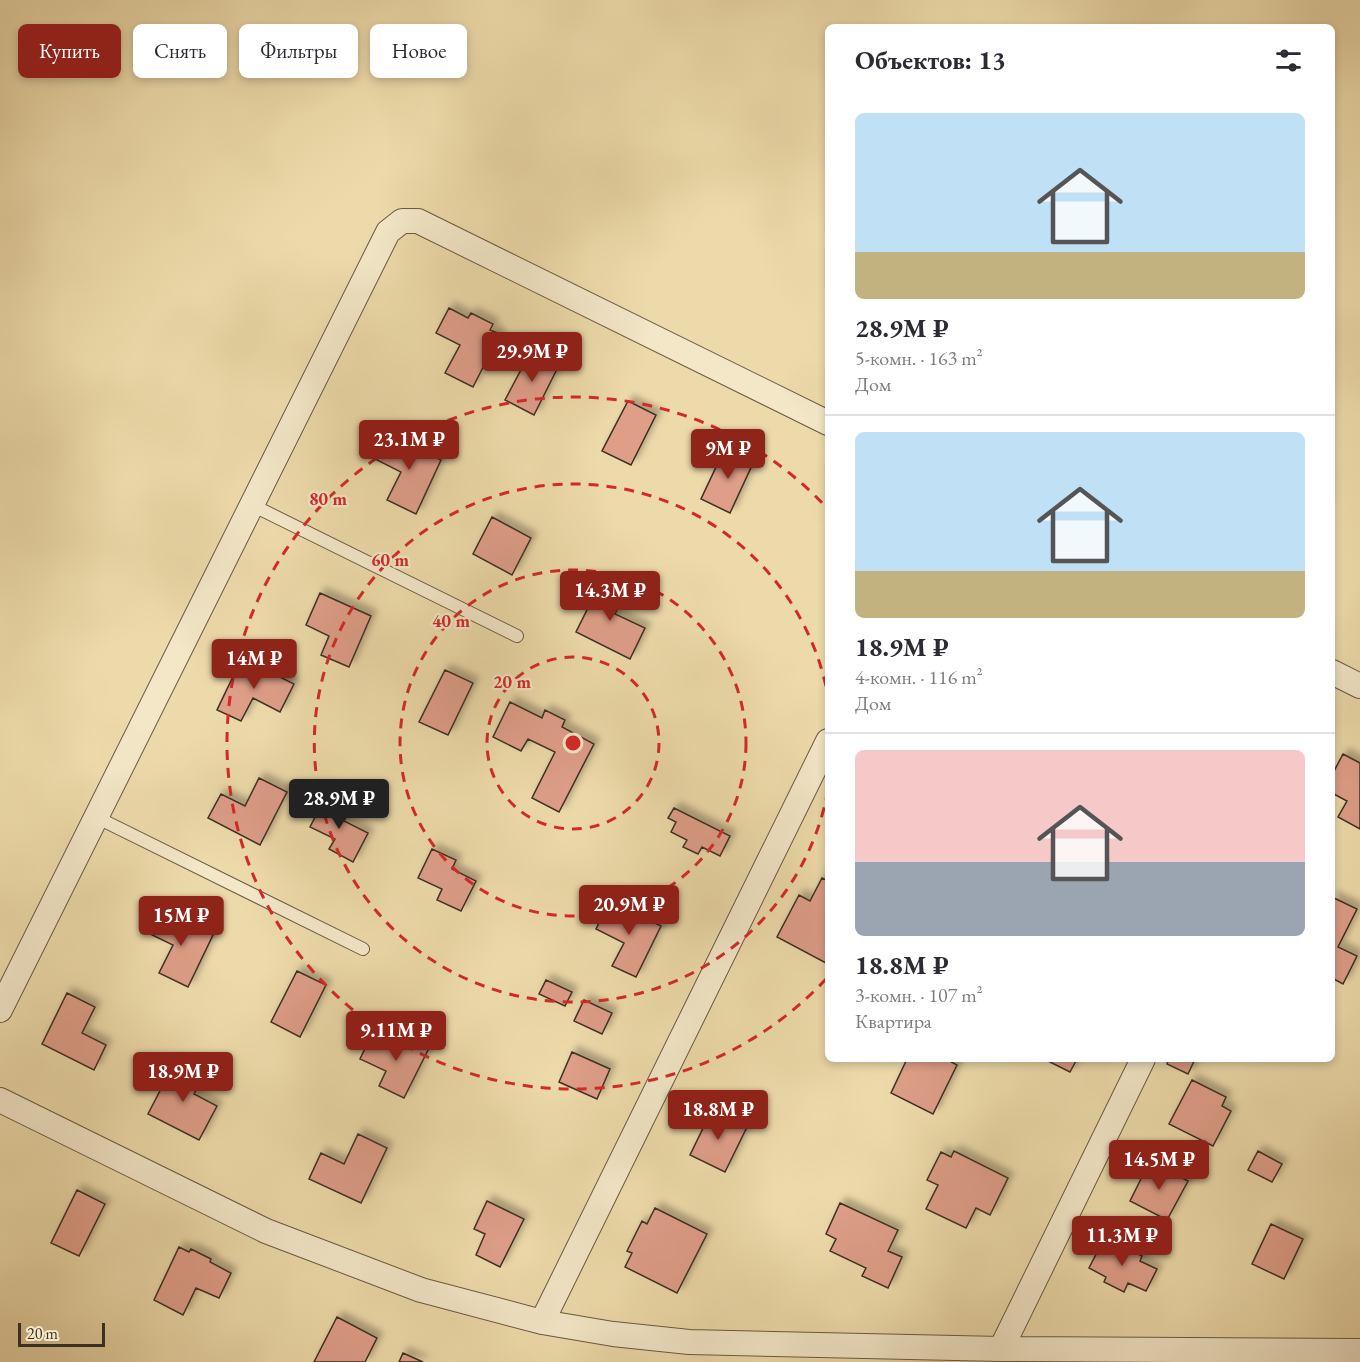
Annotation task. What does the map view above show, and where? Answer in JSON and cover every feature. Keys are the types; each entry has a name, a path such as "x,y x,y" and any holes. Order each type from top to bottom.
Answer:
{"street":[{"path":"0,1011 388,232 402,221 418,221 825,422"},
{"path":"1335,674 1360,686"},
{"path":"542,1322 825,747"},
{"path":"1001,1349 1142,1062"},
{"path":"0,1100 266,1231 421,1290 542,1322 613,1334 689,1342 1001,1349 1360,1351"}],"lane":[{"path":"252,505 517,636"},
{"path":"96,816 363,949"}],"building":[{"path":"449,308 468,318 471,313 493,324 490,330 500,334 473,387 445,373 460,345 436,333"},
{"path":"531,351 559,365 534,415 505,400"},
{"path":"628,401 656,415 631,465 602,451"},
{"path":"389,435 409,445 412,439 434,450 431,455 441,460 416,514 387,500 401,472 377,460"},
{"path":"725,448 754,461 730,513 701,499"},
{"path":"492,517 531,538 512,575 473,554"},
{"path":"602,580 626,593 615,614 645,628 630,659 576,632"},
{"path":"320,593 371,616 349,667 321,655 329,636 306,625"},
{"path":"242,658 294,684 280,712 253,698 241,721 217,710"},
{"path":"445,670 473,683 448,735 419,722"},
{"path":"510,702 542,718 545,710 565,720 562,727 594,744 559,812 532,798 555,752 528,739 521,751 493,737"},
{"path":"1343,754 1360,763 1360,829 1338,817 1347,801 1335,795 1335,769"},
{"path":"259,778 287,792 260,845 208,818 221,794 245,806"},
{"path":"325,798 350,810 344,821 368,833 353,862 329,849 335,839 310,827"},
{"path":"674,808 730,836 720,856 702,847 698,854 683,847 687,840 671,832 676,822 668,818"},
{"path":"432,849 456,860 452,869 476,881 461,911 437,900 442,889 418,878"},
{"path":"822,878 825,880 825,962 777,937 799,895 810,901"},
{"path":"1335,898 1357,909 1338,947 1357,956 1343,984 1335,980"},
{"path":"610,901 661,926 636,977 612,966 624,943 596,929"},
{"path":"162,910 213,935 188,987 159,973 173,945 150,934"},
{"path":"297,971 326,985 300,1037 271,1022"},
{"path":"546,980 572,992 565,1006 539,994"},
{"path":"67,993 95,1007 82,1033 106,1045 94,1070 42,1044"},
{"path":"584,1000 612,1013 602,1034 574,1021"},
{"path":"372,1034 398,1047 404,1035 429,1048 404,1098 379,1086 386,1071 360,1059"},
{"path":"572,1052 610,1069 597,1099 559,1082"},
{"path":"175,1062 203,1077 194,1094 217,1106 199,1140 148,1114"},
{"path":"906,1062 952,1062 957,1065 933,1114 891,1093"},
{"path":"1050,1062 1075,1062 1070,1072"},
{"path":"1168,1062 1194,1062 1188,1074 1167,1064"},
{"path":"1192,1080 1226,1097 1222,1106 1231,1111 1213,1146 1169,1124"},
{"path":"712,1110 747,1127 725,1172 690,1155"},
{"path":"358,1134 387,1148 361,1203 309,1179 321,1153 344,1164"},
{"path":"954,1151 1008,1178 990,1215 976,1208 966,1228 926,1209 938,1185 927,1180 941,1152 951,1157"},
{"path":"1258,1151 1282,1164 1272,1182 1248,1170"},
{"path":"1150,1161 1188,1181 1167,1220 1130,1201"},
{"path":"77,1190 105,1204 79,1256 51,1243"},
{"path":"487,1201 524,1219 500,1267 476,1255 485,1234 474,1229"},
{"path":"840,1203 898,1230 888,1251 902,1257 888,1288 862,1276 866,1268 830,1251 836,1239 826,1234"},
{"path":"655,1208 707,1234 677,1293 625,1267 632,1253 627,1251 642,1221 647,1224"},
{"path":"1271,1224 1303,1239 1284,1279 1252,1264"},
{"path":"1105,1237 1142,1256 1140,1261 1157,1269 1146,1291 1128,1283 1124,1292 1104,1282 1106,1277 1089,1268"},
{"path":"179,1247 189,1252 191,1249 211,1259 210,1262 231,1273 219,1298 196,1288 183,1315 154,1300"},
{"path":"337,1317 377,1338 365,1362 314,1362"},
{"path":"403,1353 423,1362 399,1362"}]}
